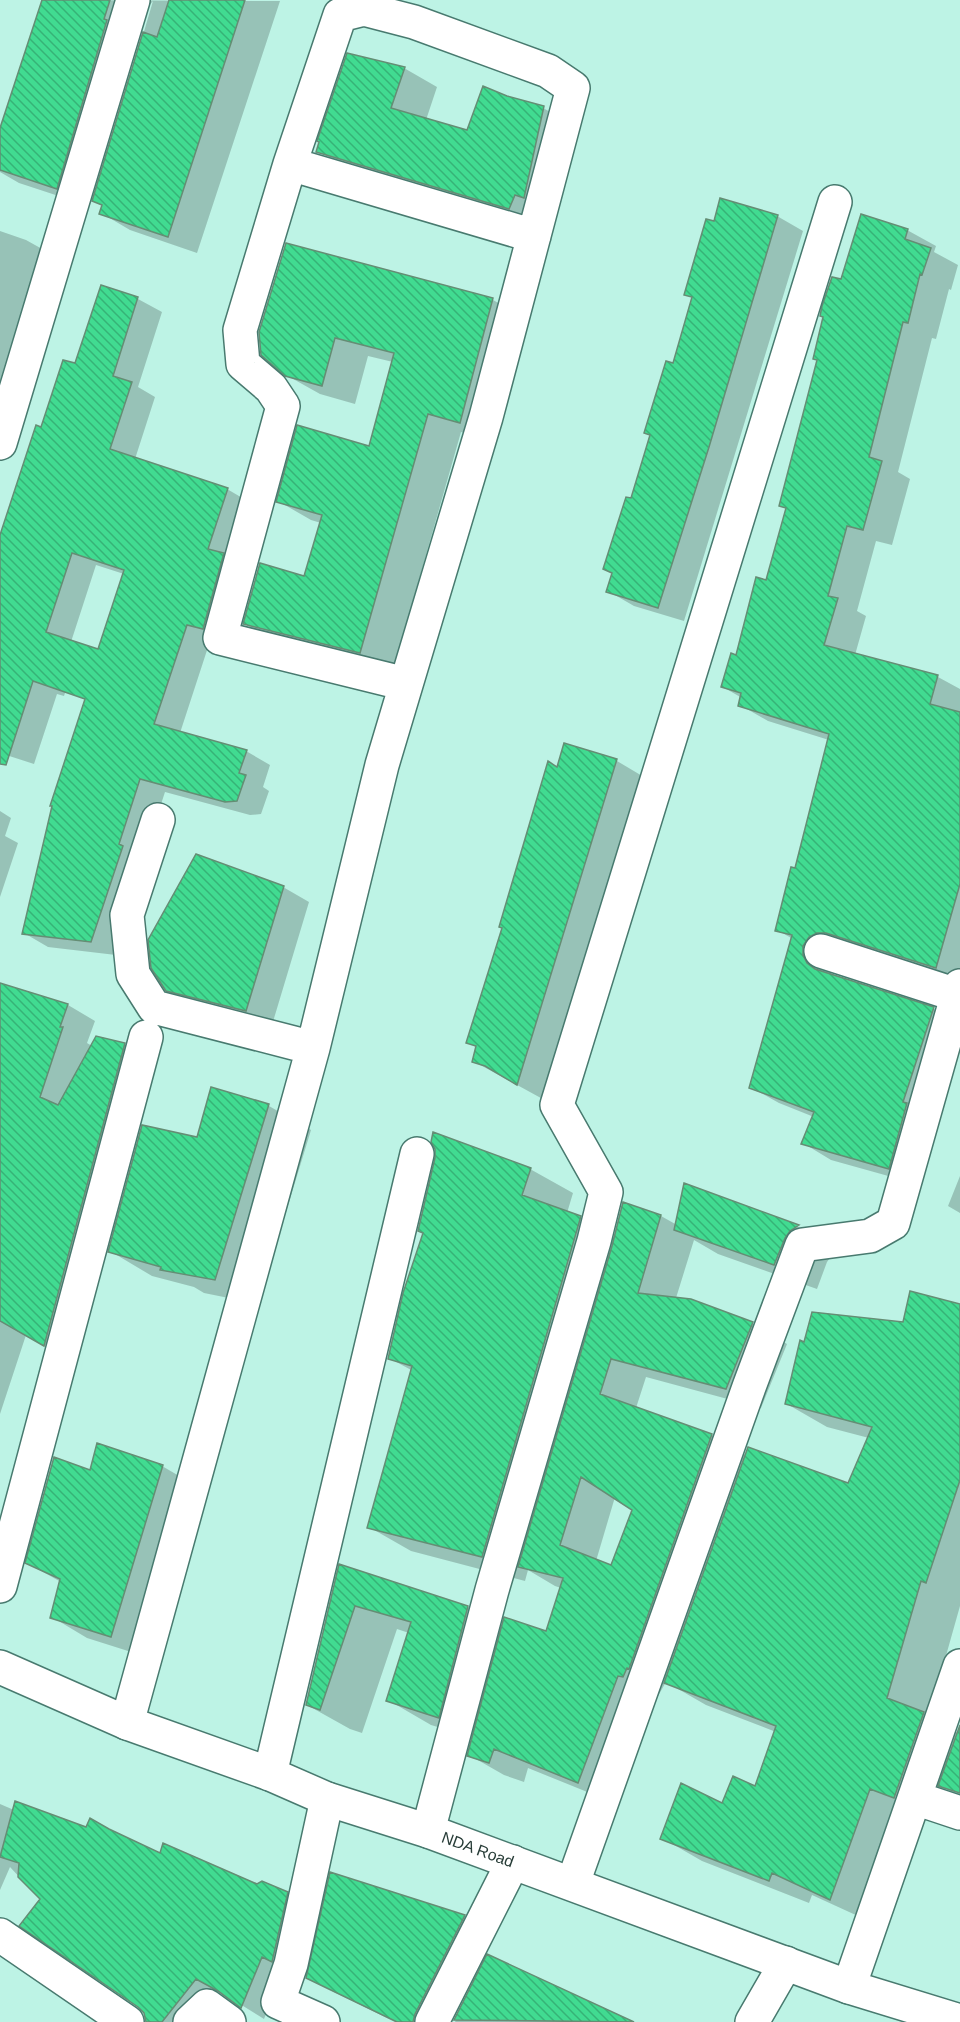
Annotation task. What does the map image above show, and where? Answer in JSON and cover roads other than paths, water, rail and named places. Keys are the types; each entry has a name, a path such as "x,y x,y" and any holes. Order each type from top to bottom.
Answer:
{"street":[{"path":"0,443 133,0"},
{"path":"127,1723 314,1048 382,765 486,417 573,88 548,71 414,22 364,9 340,15 290,164 240,330 243,364 271,388 283,406 220,638 406,684"},
{"path":"290,164 534,236"},
{"path":"428,1831 492,1590 591,1252 606,1192 557,1105 835,202"},
{"path":"158,820 127,915 133,974 154,1007 314,1048"},
{"path":"573,1883 745,1398 802,1245 870,1236 892,1223 950,1061 959,990 821,951"},
{"path":"0,1587 146,1037"},
{"path":"270,1774 417,1154"},
{"path":"849,1987 960,1666"},
{"name":"NDA Road","path":"0,1667 127,1723 270,1774 327,1799 428,1831 573,1883 849,1987 960,2021"},
{"path":"915,1798 960,1813"},
{"path":"323,2022 272,2012 291,1964 327,1799"},
{"path":"432,2022 513,1862"},
{"path":"0,1935 127,2022"},
{"path":"752,2022 786,1963"},
{"path":"190,2022 207,2006 229,2022"}]}
